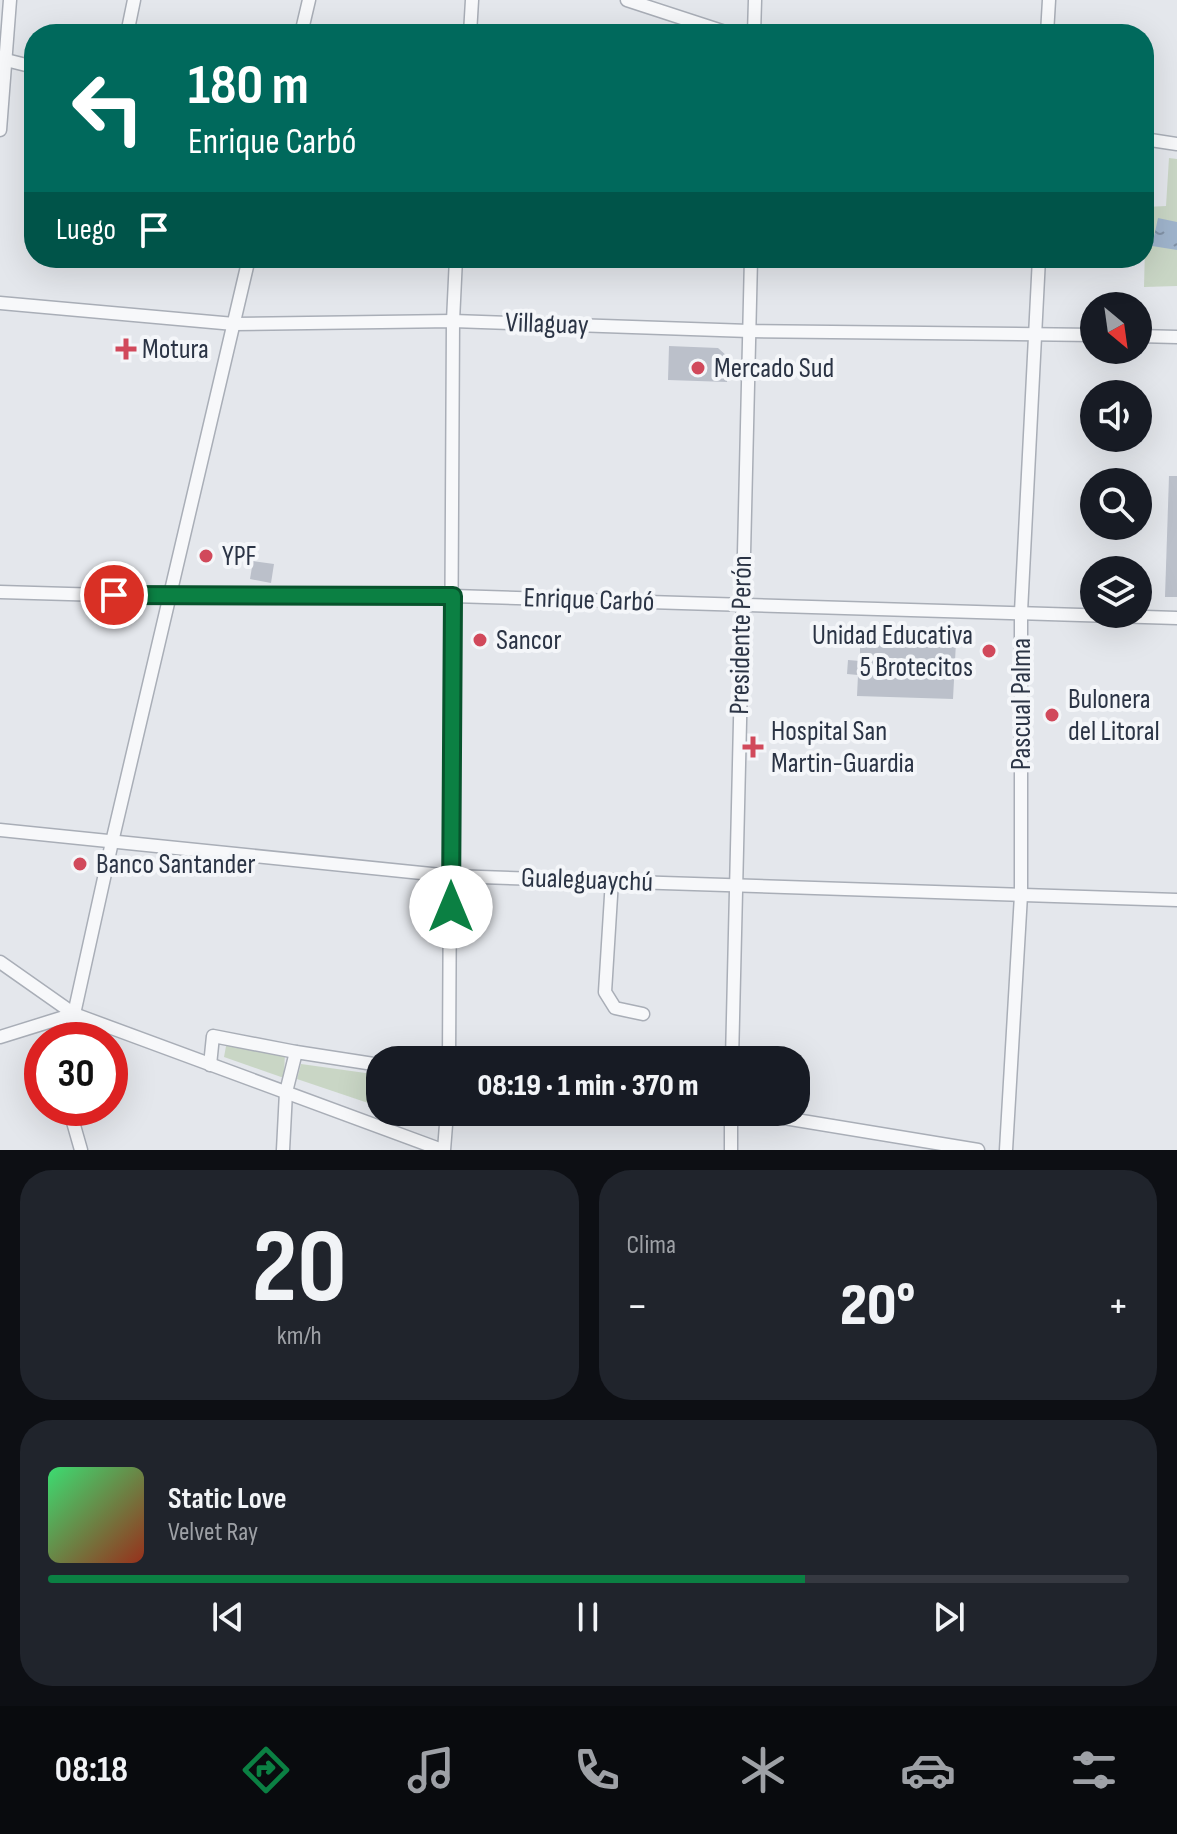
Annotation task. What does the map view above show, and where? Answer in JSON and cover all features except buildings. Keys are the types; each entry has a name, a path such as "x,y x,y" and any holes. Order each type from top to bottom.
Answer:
{"street":[{"path":"0,130 10,0"},
{"path":"129,24 134,0"},
{"path":"303,24 309,0"},
{"path":"471,24 472,0"},
{"path":"627,0 700,24"},
{"path":"754,24 755,0"},
{"path":"1048,24 1049,0"},
{"path":"6,60 24,64"},
{"path":"1154,141 1177,144"},
{"path":"73,1022 112,842 247,268"},
{"path":"449,1046 456,268"},
{"name":"Presidente Perón","path":"732,1046 751,268"},
{"name":"Pascual Palma","path":"1006,1150 1021,895 1021,612 1039,268"},
{"name":"Villaguay","path":"0,303 234,324 453,321 749,331 1080,335"},
{"path":"1152,336 1177,337"},
{"name":"Enrique Carbó","path":"0,592 171,597 453,596 1177,618"},
{"name":"Gualeguaychú","path":"0,830 451,876 1177,900"},
{"path":"612,880 605,992 615,1008 643,1014"},
{"path":"0,962 74,1014 443,1150 446,1126"},
{"path":"0,1037 74,1014"},
{"path":"210,1065 213,1036 366,1063"},
{"path":"283,1150 286,1092 296,1052"},
{"path":"810,1122 978,1150"},
{"path":"74,1126 81,1150"},
{"path":"731,1126 731,1150"}],"green space":[{"path":"1169,158 1177,159 1177,286 1144,287 1144,268 1154,268 1154,207 1166,206"},
{"path":"227,1041 285,1051 284,1078 224,1057"},
{"path":"301,1064 366,1073 366,1102 297,1079"}],"water":[{"path":"1158,218 1177,222 1177,250 1154,246"}],"place":[{"name":"Motura","path":"126,349"},
{"name":"Mercado Sud","path":"698,368"},
{"name":"YPF","path":"206,556"},
{"name":"Sancor","path":"480,640"},
{"name":"Unidad Educativa 5 Brotecitos","path":"989,651"},
{"name":"Bulonera del Litoral","path":"1052,715"},
{"name":"Hospital San Martin-Guardia","path":"753,747"},
{"name":"Banco Santander","path":"80,864"}],"route":[{"path":"114,595 453,596 451,907"}]}
